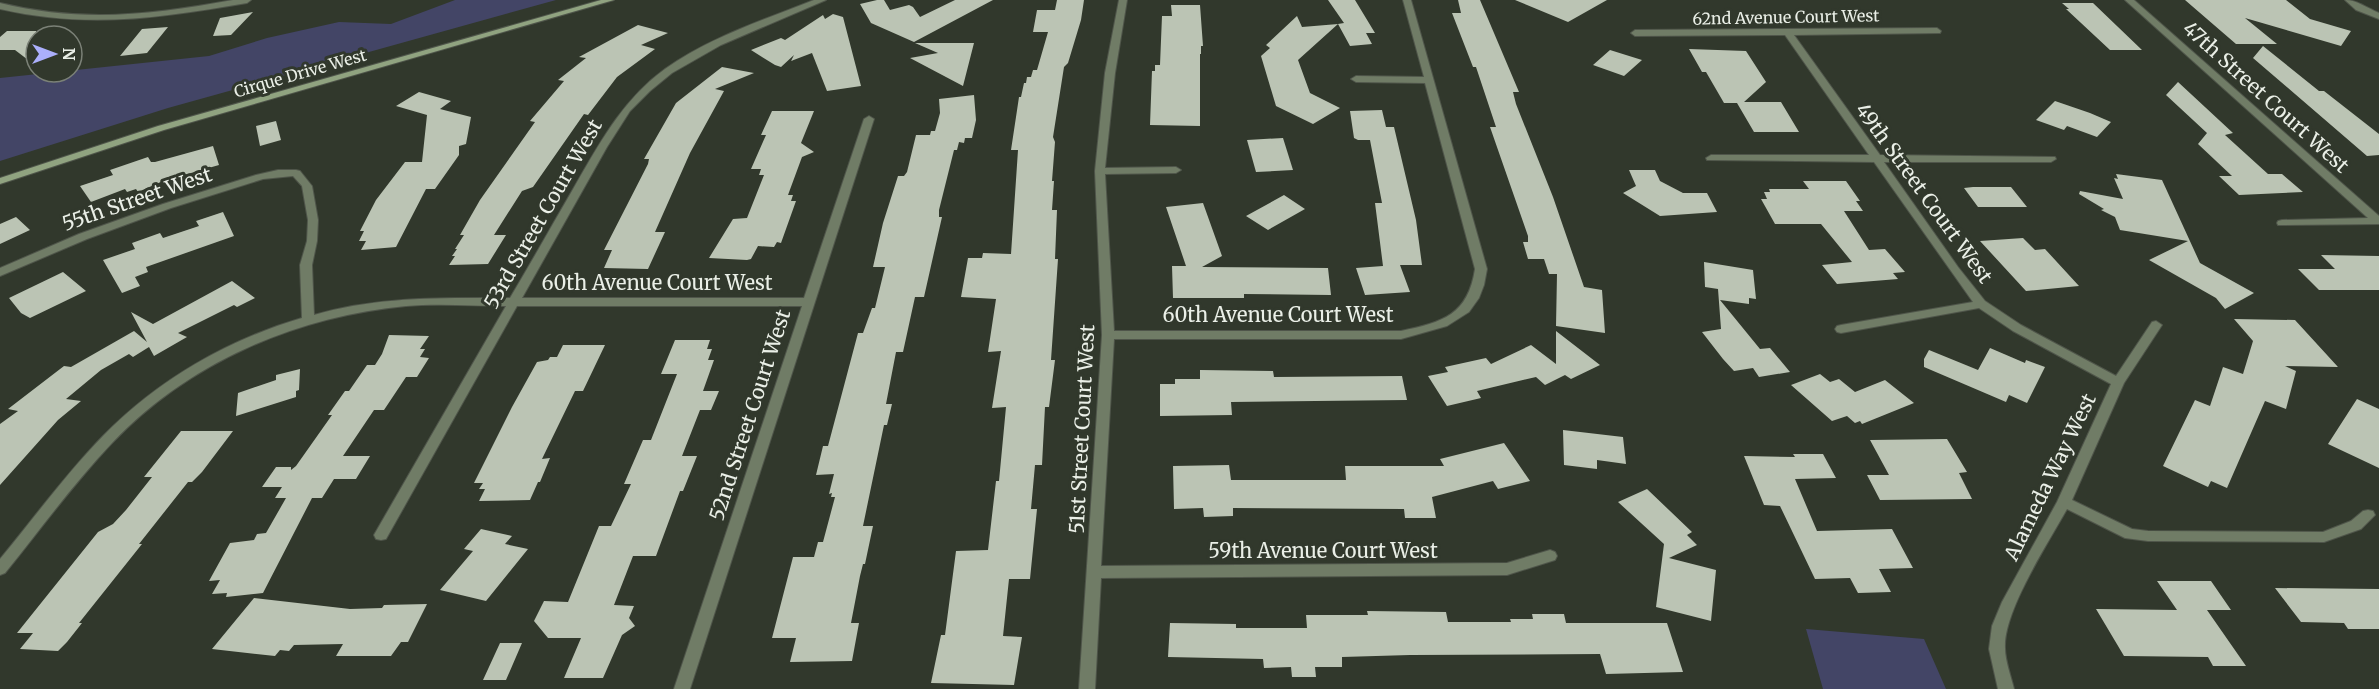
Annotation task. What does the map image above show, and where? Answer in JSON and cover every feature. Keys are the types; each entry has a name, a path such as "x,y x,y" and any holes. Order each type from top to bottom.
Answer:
{"main road":[{"name":"Cirque Drive West","path":"0,173 150,124 591,0"},
{"name":"Cirque Drive West","path":"0,181 161,128 610,0"}],"street":[{"path":"0,6 31,15 95,19 146,16 247,0"},
{"name":"53rd Street Court West","path":"381,535 602,147 627,110 641,94 671,69 711,46 822,0"},
{"name":"51st Street Court West","path":"1087,689 1108,334 1100,171 1110,73 1123,0"},
{"name":"60th Avenue Court West","path":"1108,334 1401,335 1428,330 1446,322 1462,312 1472,302 1480,286 1481,269 1407,0"},
{"name":"47th Street Court West","path":"2129,0 2378,221"},
{"path":"2349,0 2359,8 2379,16"},
{"name":"62nd Avenue Court West","path":"1635,33 1937,31"},
{"name":"49th Street Court West","path":"1788,32 1981,304 2051,348 2118,382"},
{"path":"1356,79 1429,80"},
{"name":"52nd Street Court West","path":"682,689 807,302 869,119"},
{"path":"1711,158 2051,159"},
{"path":"1100,171 1176,170"},
{"name":"55th Street West","path":"0,272 96,230 173,203 272,174 290,172 296,173 306,186 313,220 312,242 306,266 308,320"},
{"path":"2282,223 2378,221"},
{"name":"60th Avenue Court West","path":"0,569 108,439 164,390 218,358 260,337 308,320 382,304 807,302"},
{"path":"1841,330 1981,304"},
{"name":"Alameda Way West","path":"2006,689 1997,649 1999,626 2007,606 2064,502 2118,382 2156,325"},
{"path":"2064,502 2130,534 2148,536 2324,537 2356,525 2368,515"},
{"name":"59th Avenue Court West","path":"1094,572 1507,569 1550,556"}],"shaded area":[{"path":"455,0 556,0 168,108 0,161 0,78 24,75 24,84 84,84 84,69 209,56 267,38 339,22 391,24"},
{"path":"1806,629 1924,639 1946,689 1823,689"}],"building":[{"path":"884,0 890,10 909,5 920,17 955,0 993,0 914,42 871,23 860,4"},
{"path":"1057,0 1084,0 1081,20 1068,63 1064,67 1053,137 1055,142 1052,210 1057,210 1055,259 1058,259 1051,360 1055,360 1049,407 1045,407 1042,465 1035,465 1031,509 1037,509 1030,579 1009,579 1003,636 1022,637 1014,685 931,683 941,635 945,635 956,551 988,550 996,481 999,481 1006,407 992,408 1001,351 988,352 996,299 961,297 968,258 982,258 983,253 1011,254 1018,150 1011,150 1019,97 1021,97 1027,77 1031,77 1033,70 1037,70 1048,32 1033,32 1037,10 1055,10"},
{"path":"1328,0 1355,0 1375,33 1366,33 1372,44 1350,46 1338,24 1344,23"},
{"path":"1458,0 1480,0 1519,92 1513,92 1516,104 1553,197 1584,287 1602,290 1605,333 1556,326 1557,274 1549,274 1544,259 1528,259 1523,242 1528,242 1528,236 1490,127 1496,127 1476,67 1473,67 1452,13 1461,13"},
{"path":"1515,0 1607,0 1568,22"},
{"path":"2185,0 2286,0 2310,19 2351,31 2341,46 2245,18 2277,44 2236,44"},
{"path":"2062,3 2093,3 2142,50 2110,50"},
{"path":"1171,5 1200,5 1203,46 1201,46 1200,54 1200,126 1150,125 1152,71 1155,71 1155,65 1160,65 1162,16 1172,16"},
{"path":"253,12 231,35 213,36 220,18"},
{"path":"833,14 843,17 861,86 827,91 812,53 791,61 794,55 781,67 751,50 781,38 785,40 823,15 825,19"},
{"path":"1297,16 1302,27 1338,24 1298,60 1310,93 1340,108 1313,124 1276,106 1261,56 1270,48 1266,45"},
{"path":"638,25 668,33 641,45 655,49 617,77 588,115 584,114 533,187 522,191 494,235 506,235 488,264 449,265 464,235 460,235 480,200 535,122 530,121 564,81 558,80 586,58 579,57"},
{"path":"168,27 147,53 120,56 142,29"},
{"path":"7,31 24,31 24,57 15,50 0,50 0,37"},
{"path":"915,43 974,43 963,86 910,58 938,53"},
{"path":"2263,46 2319,91 2324,91 2379,134 2379,155 2367,156 2253,58"},
{"path":"1689,49 1746,51 1766,82 1744,102 1781,102 1799,132 1754,132 1737,103 1724,103"},
{"path":"1610,50 1642,60 1624,76 1593,65"},
{"path":"722,67 754,73 715,89 724,91 690,153 655,232 665,232 648,269 604,268 612,250 604,250 648,164 649,159 644,159 676,103"},
{"path":"2178,82 2233,133 2225,135 2268,174 2282,174 2303,192 2239,195 2219,176 2232,176 2198,144 2207,133 2166,95"},
{"path":"419,92 451,101 440,109 471,117 466,144 459,146 459,155 435,189 426,189 396,247 361,250 366,241 359,241 364,231 360,231 376,200 405,162 422,162 427,115 396,106"},
{"path":"974,95 976,120 972,138 965,138 964,143 959,142 957,150 954,150 939,210 939,217 942,217 924,297 915,297 903,352 896,352 886,404 892,404 887,425 884,425 863,526 873,526 851,623 859,623 852,661 790,662 796,638 772,638 793,557 814,557 818,542 823,542 835,497 831,497 832,493 829,494 834,474 816,475 823,446 828,446 858,333 863,333 872,308 875,308 885,267 873,267 883,223 898,176 904,176 907,172 916,135 930,135 931,131 935,131 940,113 939,99"},
{"path":"2055,101 2111,122 2097,137 2067,126 2064,130 2036,120"},
{"path":"1382,110 1386,127 1394,127 1416,220 1422,265 1400,265 1410,292 1365,295 1356,268 1383,266 1375,203 1382,203 1370,140 1354,138 1350,111"},
{"path":"772,111 814,111 801,143 814,152 802,157 788,195 793,195 791,201 796,201 781,243 777,242 774,247 758,246 751,259 747,260 709,258 733,219 747,218 764,175 759,175 761,169 751,169 766,135 761,135"},
{"path":"276,121 281,140 260,146 256,126"},
{"path":"1283,138 1293,170 1256,172 1247,140"},
{"path":"213,146 219,165 163,181 138,192 136,189 127,192 125,189 91,202 80,186 113,175 110,170 148,157 151,162 155,162"},
{"path":"1629,170 1655,170 1660,181 1683,193 1707,193 1717,212 1660,216 1623,193 1636,186"},
{"path":"2116,174 2162,180 2200,263 2254,293 2225,309 2216,298 2149,260 2188,241 2120,230 2115,217 2079,194 2080,191 2123,199 2114,178 2118,179"},
{"path":"1803,181 1846,181 1860,201 1856,201 1863,211 1844,211 1869,250 1885,249 1905,272 1893,273 1898,279 1837,284 1822,265 1852,262 1821,224 1775,224 1761,199 1767,199 1764,192 1770,192 1769,189 1809,189"},
{"path":"2011,187 2027,207 1978,207 1964,188"},
{"path":"1284,195 1305,209 1268,230 1246,216"},
{"path":"1203,203 1222,256 1202,267 1328,268 1331,295 1244,294 1244,298 1173,298 1172,266 1186,266 1166,207"},
{"path":"223,212 234,236 146,267 148,272 135,277 140,286 122,293 103,260 135,249 132,243 160,233 163,238 199,226 196,221"},
{"path":"16,217 30,230 0,244 0,224"},
{"path":"2023,238 2035,250 2045,249 2079,286 2026,291 1980,241"},
{"path":"2321,255 2379,256 2379,290 2319,290 2298,269 2335,269"},
{"path":"1704,262 1753,270 1756,299 1749,298 1749,304 1720,300 1760,349 1770,348 1790,372 1759,377 1753,368 1734,371 1723,359 1702,332 1721,329 1718,289 1705,287"},
{"path":"63,272 86,291 30,318 21,313 9,298"},
{"path":"232,281 255,298 237,307 234,305 178,333 187,337 154,356 149,347 133,357 129,354 101,370 66,399 81,401 58,420 0,485 0,424 18,411 8,409 64,366 71,367 134,331 147,342 131,312 153,324"},
{"path":"2234,319 2295,320 2338,367 2285,366 2296,371 2286,409 2265,401 2227,488 2211,481 2208,487 2163,466 2195,400 2210,406 2223,367 2243,374 2253,341"},
{"path":"1556,331 1600,365 1571,379 1565,375 1545,385 1536,377 1477,391 1481,398 1447,406 1428,376 1448,372 1445,367 1486,358 1491,364 1531,345 1556,364"},
{"path":"389,335 429,336 420,349 425,349 420,357 429,358 417,377 406,377 384,410 374,410 343,456 370,456 356,479 334,479 322,498 312,498 263,593 226,597 227,593 212,594 220,580 209,581 230,543 254,540 257,534 266,533 286,498 275,498 282,487 262,487 276,467 291,467 291,470 296,466 332,415 328,415 345,391 349,391 367,365 375,365"},
{"path":"675,340 710,340 707,349 712,349 708,360 714,360 703,391 719,391 711,410 700,410 682,456 697,456 683,491 680,491 656,556 633,556 614,605 634,606 629,618 635,626 622,635 603,678 564,678 581,638 548,638 534,621 544,601 568,602 599,526 611,526 631,484 624,484 643,440 651,440 677,374 661,374"},
{"path":"563,345 605,345 583,391 575,391 542,459 550,458 540,482 530,500 479,501 485,489 479,489 483,483 474,483 512,407 537,362 557,357"},
{"path":"1990,348 2025,363 2026,360 2045,367 2027,403 2009,395 2006,402 1924,367 1924,359 1929,350 1978,370"},
{"path":"300,369 299,390 296,391 296,397 236,416 238,393 276,380 276,375"},
{"path":"1200,370 1273,371 1274,377 1402,376 1407,400 1231,402 1232,415 1160,416 1160,384 1175,384 1175,379 1200,379"},
{"path":"1820,374 1830,382 1839,379 1855,392 1885,380 1914,403 1862,424 1860,421 1855,423 1847,416 1832,421 1791,385"},
{"path":"2357,399 2379,409 2379,468 2328,444"},
{"path":"1563,430 1623,437 1626,464 1597,460 1597,469 1564,465"},
{"path":"181,431 233,431 202,472 192,482 188,482 139,544 142,544 79,623 82,623 67,642 58,651 20,649 33,633 17,633 98,532 113,524 126,510 152,477 144,477"},
{"path":"1947,439 1967,472 1959,473 1972,499 1880,500 1867,475 1889,475 1870,440"},
{"path":"1504,443 1530,481 1498,489 1493,481 1432,497 1436,518 1405,518 1404,509 1233,508 1233,516 1204,517 1203,508 1174,509 1173,466 1229,465 1231,480 1346,480 1345,466 1444,466 1440,459"},
{"path":"1793,454 1823,454 1836,478 1795,479 1817,531 1892,529 1913,568 1879,569 1891,592 1858,593 1850,578 1815,579 1780,506 1764,505 1744,456 1795,457"},
{"path":"1647,489 1692,532 1687,535 1697,545 1669,558 1716,570 1711,621 1656,607 1664,544 1618,502"},
{"path":"481,529 512,536 505,544 528,549 486,601 440,590 473,551 464,549"},
{"path":"2157,581 2211,581 2231,610 2207,610 2246,666 2213,666 2208,657 2124,656 2096,609 2177,610"},
{"path":"2275,588 2379,589 2379,629 2348,629 2344,623 2301,622"},
{"path":"254,598 350,609 427,604 408,642 401,642 391,656 336,656 343,644 294,645 289,651 280,650 275,656 212,649"},
{"path":"1367,611 1446,612 1448,622 1511,622 1510,619 1533,619 1532,614 1564,614 1566,623 1667,623 1683,672 1606,674 1600,654 1410,655 1342,657 1342,667 1315,667 1316,677 1292,677 1291,667 1264,668 1263,659 1168,657 1170,623 1236,624 1236,628 1307,628 1306,615 1368,615"},
{"path":"500,643 522,643 506,680 483,680"}]}
